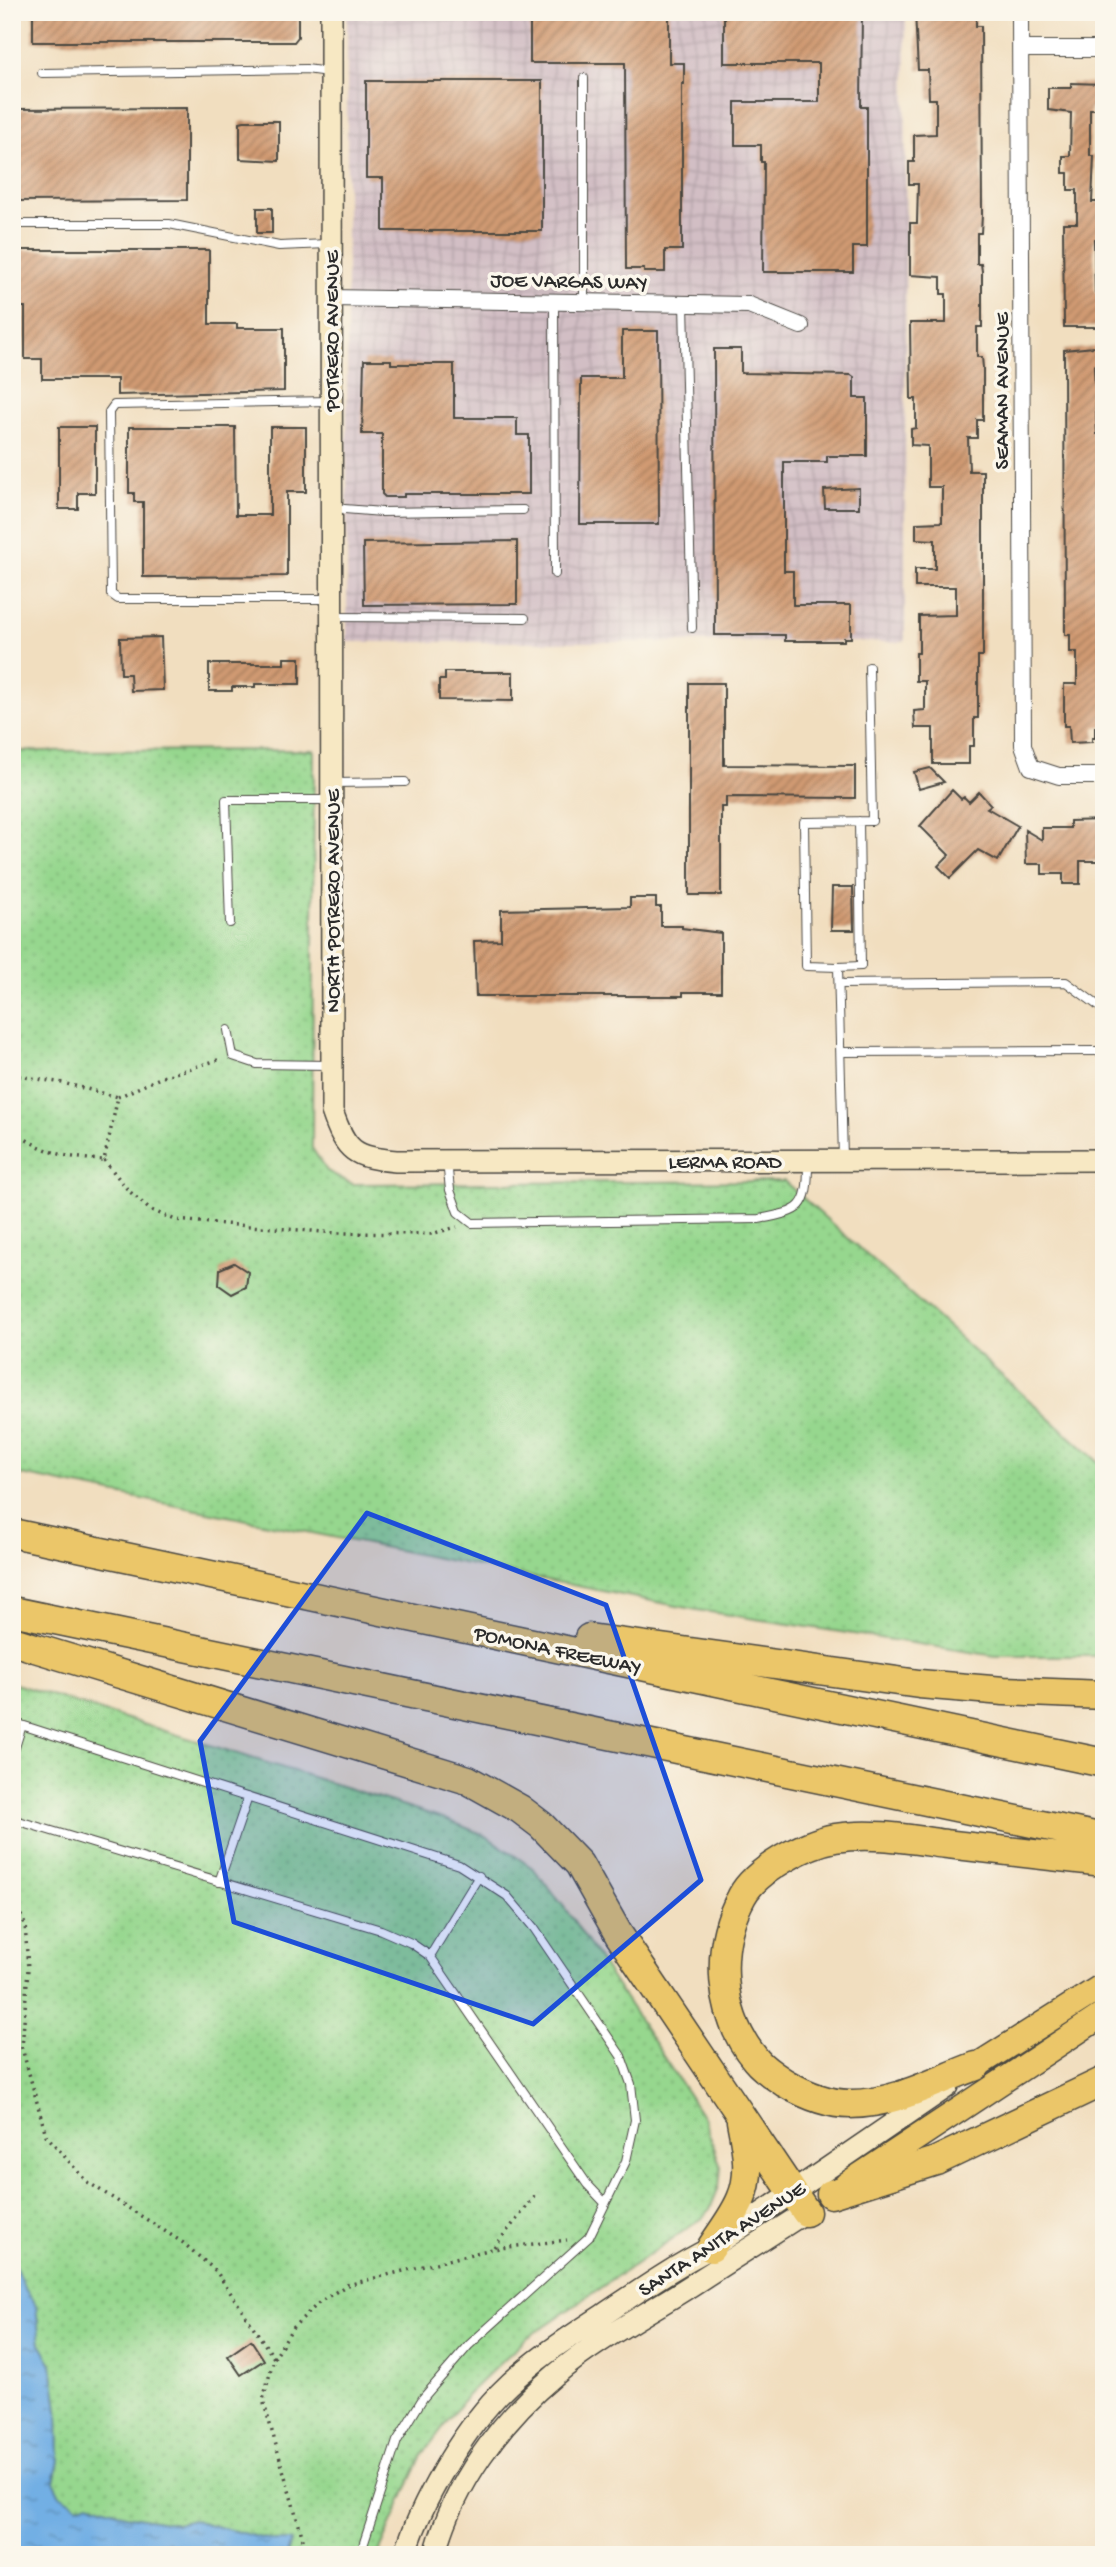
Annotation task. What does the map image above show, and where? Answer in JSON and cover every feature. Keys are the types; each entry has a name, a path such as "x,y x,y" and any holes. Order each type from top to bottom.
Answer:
{"highway":[{"name":"POMONA FREEWAY","path":"12,1533 321,1601 1104,1763"},
{"path":"321,1601 919,1684 1004,1692 1104,1695"},
{"path":"12,1611 1104,1838"},
{"path":"12,1640 468,1780 520,1809 551,1834 579,1864 619,1934 799,2202"},
{"path":"976,2066 886,2101 848,2104 796,2090 777,2078 757,2062 741,2038 728,2010 723,1970 728,1931 743,1894 767,1870 794,1852 833,1838 872,1835 1104,1862"},
{"path":"831,2194 936,2161 1104,2081"},
{"path":"711,2248 741,2199 744,2186 747,2150 738,2112"}],"main road":[{"name":"SANTA ANITA AVENUE","path":"976,2066 1104,1984"},
{"name":"SANTA ANITA AVENUE","path":"799,2202 831,2194 1104,2014"}],"street":[{"name":"POTRERO AVENUE","path":"331,12 332,650"},
{"name":"SEAMAN AVENUE","path":"1020,12 1023,745 1031,767 1059,776 1104,776"},
{"path":"1020,49 1104,49"},
{"name":"JOE VARGAS WAY","path":"331,298 749,305 802,326"},
{"name":"NORTH POTRERO AVENUE","path":"332,650 332,1111 340,1135 349,1148"},
{"name":"LERMA ROAD","path":"349,1148 368,1158 396,1161 1104,1160"},
{"name":"SANTA ANITA AVENUE","path":"435,2555 460,2492 486,2447 518,2410 555,2375 799,2202 976,2066"},
{"name":"SANTA ANITA AVENUE","path":"405,2555 410,2537 431,2493 461,2443 497,2396 541,2356 676,2266 799,2202"}],"lane":[{"path":"42,73 306,69 331,72"},
{"path":"584,78 584,301"},
{"path":"12,224 169,224 279,246 331,244"},
{"path":"554,300 555,574"},
{"path":"684,303 692,628"},
{"path":"332,401 114,405 108,412 111,594 118,598 525,618"},
{"path":"332,508 382,512 523,510"},
{"path":"859,821 861,966 806,966 804,822 859,821 872,821 869,667"},
{"path":"230,923 226,800 331,792 405,782"},
{"path":"838,967 844,1161"},
{"path":"839,984 1066,982 1104,1010"},
{"path":"228,1030 233,1056 257,1063 332,1065"},
{"path":"841,1052 1104,1051"},
{"path":"447,1161 450,1190 458,1212 472,1223 759,1219 792,1213 804,1200 808,1181 807,1161"},
{"path":"12,1722 459,1865 507,1896 534,1928 621,2056 631,2084 635,2120 626,2161 589,2237 468,2345 423,2398 397,2441 360,2555"},
{"path":"12,1757 22,1725"},
{"path":"219,1882 248,1797"},
{"path":"12,1819 381,1930 411,1943 430,1956 587,2184 606,2203"},
{"path":"430,1956 479,1876"}],"path":[{"path":"12,1075 63,1083 118,1097 162,1077 233,1056"},
{"path":"104,1160 118,1097"},
{"path":"12,1131 33,1145 69,1158 104,1160 128,1190 149,1209 175,1220 336,1233 430,1234 472,1223"},
{"path":"12,1896 25,1924 28,1969 22,2048 46,2135 86,2181 182,2242 216,2272 274,2358"},
{"path":"492,2249 538,2193"},
{"path":"302,2555 303,2539 263,2400 274,2358 293,2327 321,2301 346,2285 492,2249 589,2237"}],"highlighted area":[{"path":"367,1513 606,1605 701,1880 533,2024 234,1922 200,1741"}],"shaded area":[{"path":"347,12 906,12 905,642 347,642"}],"green space":[{"path":"12,312 15,312 12,751"},
{"path":"314,750 312,1148 327,1171 352,1184 784,1181 1104,1467 1104,1656 996,1656 697,1610 12,1473 12,751"},
{"path":"12,1683 443,1818 486,1836 534,1869 568,1912 703,2117 721,2167 719,2187 710,2209 704,2217 524,2340 467,2395 421,2457 378,2555 12,2555"}],"water":[{"path":"12,2259 36,2306 40,2344 52,2364 58,2409 59,2461 54,2481 61,2495 78,2506 89,2502 126,2515 177,2524 192,2520 273,2541 291,2541 287,2555 12,2555"}],"building":[{"path":"33,12 298,12 298,37 294,42 33,42"},
{"path":"530,12 669,12 669,63 684,63 682,250 665,250 665,272 626,269 625,63 530,63"},
{"path":"724,12 862,12 861,107 867,107 867,247 853,247 853,272 763,272 764,162 761,162 761,145 735,145 735,102 819,102 819,63 724,63"},
{"path":"915,12 976,12 976,26 981,26 982,215 981,233 977,233 977,264 981,264 982,271 982,327 977,327 977,357 982,357 983,420 977,420 977,438 968,438 969,471 983,471 983,656 978,656 978,718 974,718 974,746 969,746 969,764 933,764 933,728 915,728 914,711 925,710 925,681 916,681 919,616 956,615 956,587 915,587 915,569 935,569 935,540 916,539 916,523 942,522 942,487 928,487 928,446 911,445 911,429 916,428 916,399 911,399 910,323 946,323 946,294 941,294 941,277 910,275 910,223 917,223 918,184 909,184 909,162 914,162 914,135 936,134 936,99 929,99 928,70 918,70"},
{"path":"366,81 542,81 542,231 383,231 383,178 366,178"},
{"path":"1071,83 1104,84 1104,109 1090,109 1090,156 1094,156 1092,202 1104,202 1104,239 1094,239 1099,327 1064,327 1063,223 1077,223 1077,190 1068,190 1068,173 1063,173 1063,156 1070,156 1071,113 1048,110 1048,88 1071,88"},
{"path":"187,108 187,200 12,201 12,109"},
{"path":"279,121 279,161 240,159 240,122"},
{"path":"257,208 272,208 272,233 257,233"},
{"path":"12,250 209,250 209,324 237,324 237,328 284,328 284,391 117,395 117,379 42,379 42,359 25,359 25,307 12,307"},
{"path":"622,331 658,331 659,524 580,524 581,378 622,378"},
{"path":"1104,346 1104,360 1094,366 1097,434 1104,434 1104,727 1095,727 1095,738 1092,738 1092,742 1070,743 1069,726 1064,726 1064,684 1077,684 1077,652 1070,652 1070,635 1065,635 1064,350"},
{"path":"714,349 741,349 741,373 851,375 854,377 854,398 867,398 867,456 827,456 827,462 784,462 784,571 793,571 793,605 851,605 851,638 844,638 844,641 785,641 785,635 715,635"},
{"path":"364,360 391,360 391,364 454,364 454,418 517,418 517,435 529,435 529,494 404,494 404,497 385,497 382,494 382,434 362,434"},
{"path":"59,427 95,427 95,493 78,493 78,509 59,509"},
{"path":"129,427 235,427 236,515 270,515 270,427 306,427 306,492 287,492 287,576 143,577 143,502 134,502 134,493 129,493"},
{"path":"859,488 859,508 825,508 824,490"},
{"path":"517,541 517,604 364,605 363,543"},
{"path":"161,637 163,690 131,691 130,674 121,674 120,638"},
{"path":"284,658 300,658 300,684 255,684 255,687 232,687 232,691 209,691 209,664 284,664"},
{"path":"445,672 513,672 513,701 439,700 439,680 445,680"},
{"path":"689,683 724,683 724,765 855,766 855,798 726,797 726,807 721,807 721,895 689,895"},
{"path":"930,768 944,782 919,789 914,772"},
{"path":"952,790 961,799 964,797 969,802 979,792 991,805 987,808 1018,826 998,861 978,850 950,878 938,866 949,855 920,826"},
{"path":"1104,820 1104,857 1101,857 1101,861 1080,861 1080,884 1063,884 1063,874 1042,874 1042,864 1026,864 1025,830 1042,840 1042,828 1070,828 1070,821"},
{"path":"832,887 853,887 854,930 831,930"},
{"path":"630,898 656,898 656,907 661,907 661,926 682,926 721,933 721,992 683,992 683,996 476,996 474,941 501,940 501,910 630,907"},
{"path":"234,1263 248,1272 246,1287 232,1294 219,1285 220,1269"},
{"path":"251,2340 264,2360 241,2375 228,2356"}]}
